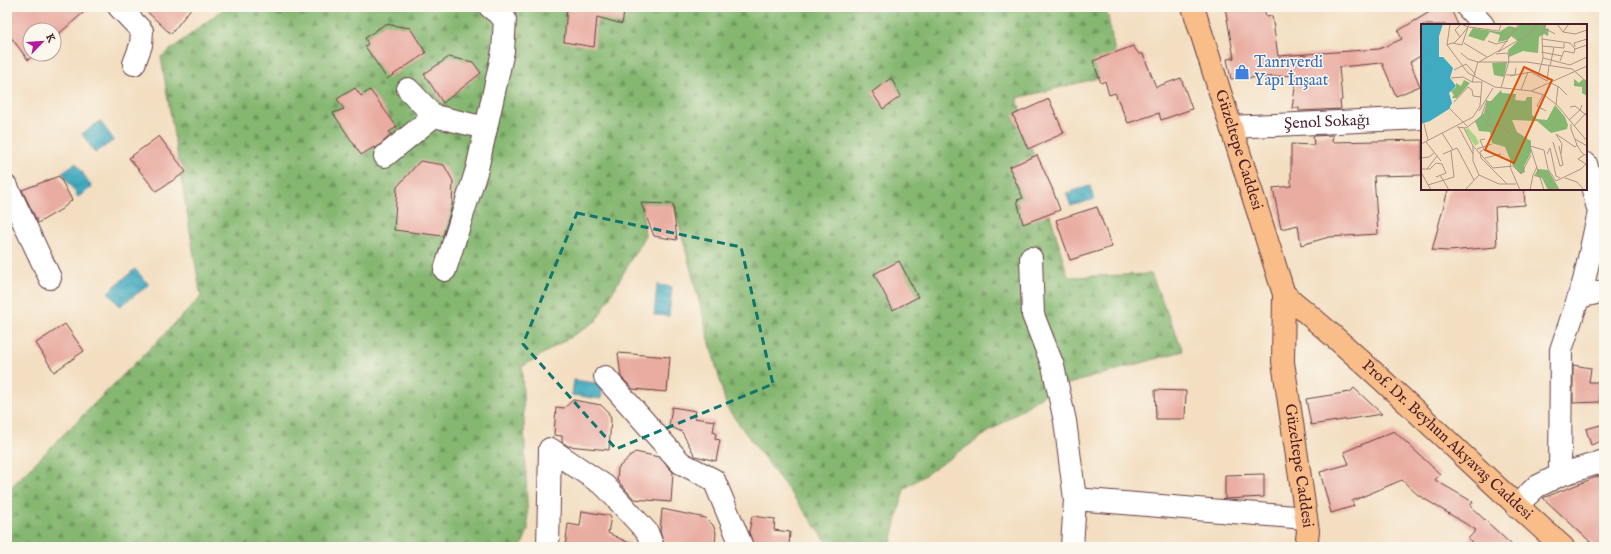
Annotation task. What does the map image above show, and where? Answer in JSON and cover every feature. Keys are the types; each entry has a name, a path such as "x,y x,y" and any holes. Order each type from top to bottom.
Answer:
{"main road":[{"name":"Güzeltepe Caddesi","path":"1193,7 1284,294 1283,362 1308,531 1306,547"},
{"name":"Prof. Dr. Beyhun Akyavaş Caddesi","path":"1284,294 1331,333 1516,506 1562,546"}],"street":[{"path":"119,7 142,31 141,45 134,64"},
{"path":"445,270 477,169 503,51 505,19 490,7"},
{"path":"1468,7 1482,24"},
{"path":"408,89 434,116 486,128"},
{"path":"385,156 434,116"},
{"name":"Şenol Sokağı","path":"1231,127 1421,118"},
{"path":"1560,475 1561,350 1584,281 1599,212 1587,168"},
{"path":"7,187 50,278"},
{"path":"1031,258 1033,315 1053,366 1065,421 1075,499 1072,547"},
{"path":"1579,297 1604,291"},
{"path":"605,377 681,463 714,480 742,547"},
{"path":"548,547 550,449 605,486 647,532 653,547"},
{"path":"1516,506 1536,487 1560,475 1604,461"},
{"path":"1075,499 1306,518"}],"highlighted area":[{"path":"577,213 741,247 773,384 616,449 523,344"}],"green space":[{"path":"226,7 1106,7 1119,73 1017,98 1068,277 1151,274 1183,351 1054,388 904,489 890,547 831,547 727,408 674,205 642,203 645,235 596,321 522,367 528,530 521,547 7,547 7,491 201,297 161,57"}],"water":[{"path":"100,121 114,140 95,153 82,134"},
{"path":"76,163 92,187 78,197 62,172"},
{"path":"1090,186 1094,199 1071,206 1066,193"},
{"path":"135,269 149,285 120,306 108,292"},
{"path":"657,285 672,287 669,316 654,315"},
{"path":"574,380 603,384 601,399 572,395"}],"building":[{"path":"7,7 90,7 62,31 62,22 22,22 22,52 7,32"},
{"path":"142,7 192,7 171,34"},
{"path":"567,7 625,7 622,24 597,17 594,47 564,42"},
{"path":"1225,7 1264,7 1266,17 1272,16 1278,56 1379,49 1402,39 1398,31 1438,7 1450,7 1458,24 1421,24 1421,56 1410,62 1420,86 1396,96 1382,63 1339,67 1342,100 1340,101 1341,109 1299,111 1299,108 1292,108 1297,75 1231,79 1227,59 1234,58"},
{"path":"385,24 410,28 426,53 387,79 365,46 368,44 365,38"},
{"path":"1133,46 1139,54 1143,54 1156,87 1181,78 1192,109 1161,120 1159,113 1128,123 1115,93 1109,95 1105,81 1101,83 1093,61"},
{"path":"449,57 473,62 481,73 443,103 424,74"},
{"path":"891,78 901,96 883,109 872,92"},
{"path":"355,88 361,96 370,90 397,127 389,132 391,135 375,149 374,147 361,155 333,113 344,109 337,99"},
{"path":"1049,99 1064,133 1028,149 1013,115"},
{"path":"1333,135 1332,142 1421,140 1421,175 1374,176 1378,234 1329,237 1301,245 1298,225 1281,229 1273,188 1291,186 1291,144 1314,145 1313,136"},
{"path":"159,136 186,172 156,191 129,158"},
{"path":"1037,155 1060,210 1023,224 1017,200 1023,198 1009,167"},
{"path":"420,161 444,165 453,181 452,206 443,236 394,230 397,187"},
{"path":"59,176 72,200 62,209 38,223 22,190"},
{"path":"1448,190 1524,190 1525,205 1495,207 1497,247 1448,251 1432,250"},
{"path":"641,203 673,204 677,240 654,236"},
{"path":"1097,207 1112,247 1070,260 1056,220"},
{"path":"899,261 918,297 893,310 874,274"},
{"path":"65,324 84,351 54,372 36,343"},
{"path":"618,353 670,357 667,392 633,389 621,377"},
{"path":"1573,365 1591,368 1589,382 1599,382 1600,402 1573,403"},
{"path":"1354,388 1382,414 1311,425 1306,399 1350,392"},
{"path":"1155,390 1186,391 1185,419 1156,419"},
{"path":"573,400 601,405 608,412 611,419 609,450 568,446 562,442 562,436 554,435 556,407 564,408"},
{"path":"672,407 696,411 694,418 715,421 713,432 716,433 715,439 720,440 716,461 695,456 682,432 669,426"},
{"path":"1604,424 1604,440 1591,445 1586,429"},
{"path":"1394,431 1440,474 1435,480 1473,502 1470,506 1514,547 1477,547 1468,539 1476,530 1418,495 1402,480 1352,501 1354,506 1331,513 1320,472 1349,464 1344,452"},
{"path":"635,452 659,457 673,472 671,502 634,499 617,480 618,468"},
{"path":"1264,474 1264,497 1225,499 1225,475"},
{"path":"1604,474 1604,547 1596,547 1543,498"},
{"path":"662,509 706,518 713,525 716,532 715,547 665,547 660,532"},
{"path":"582,511 611,516 608,533 638,547 565,547 568,524 580,526"},
{"path":"752,516 775,519 774,530 790,532 789,547 754,547 749,532"}],"place":[{"name":"Tanrıverdi Yapı İnşaat","path":"1242,72"}]}
